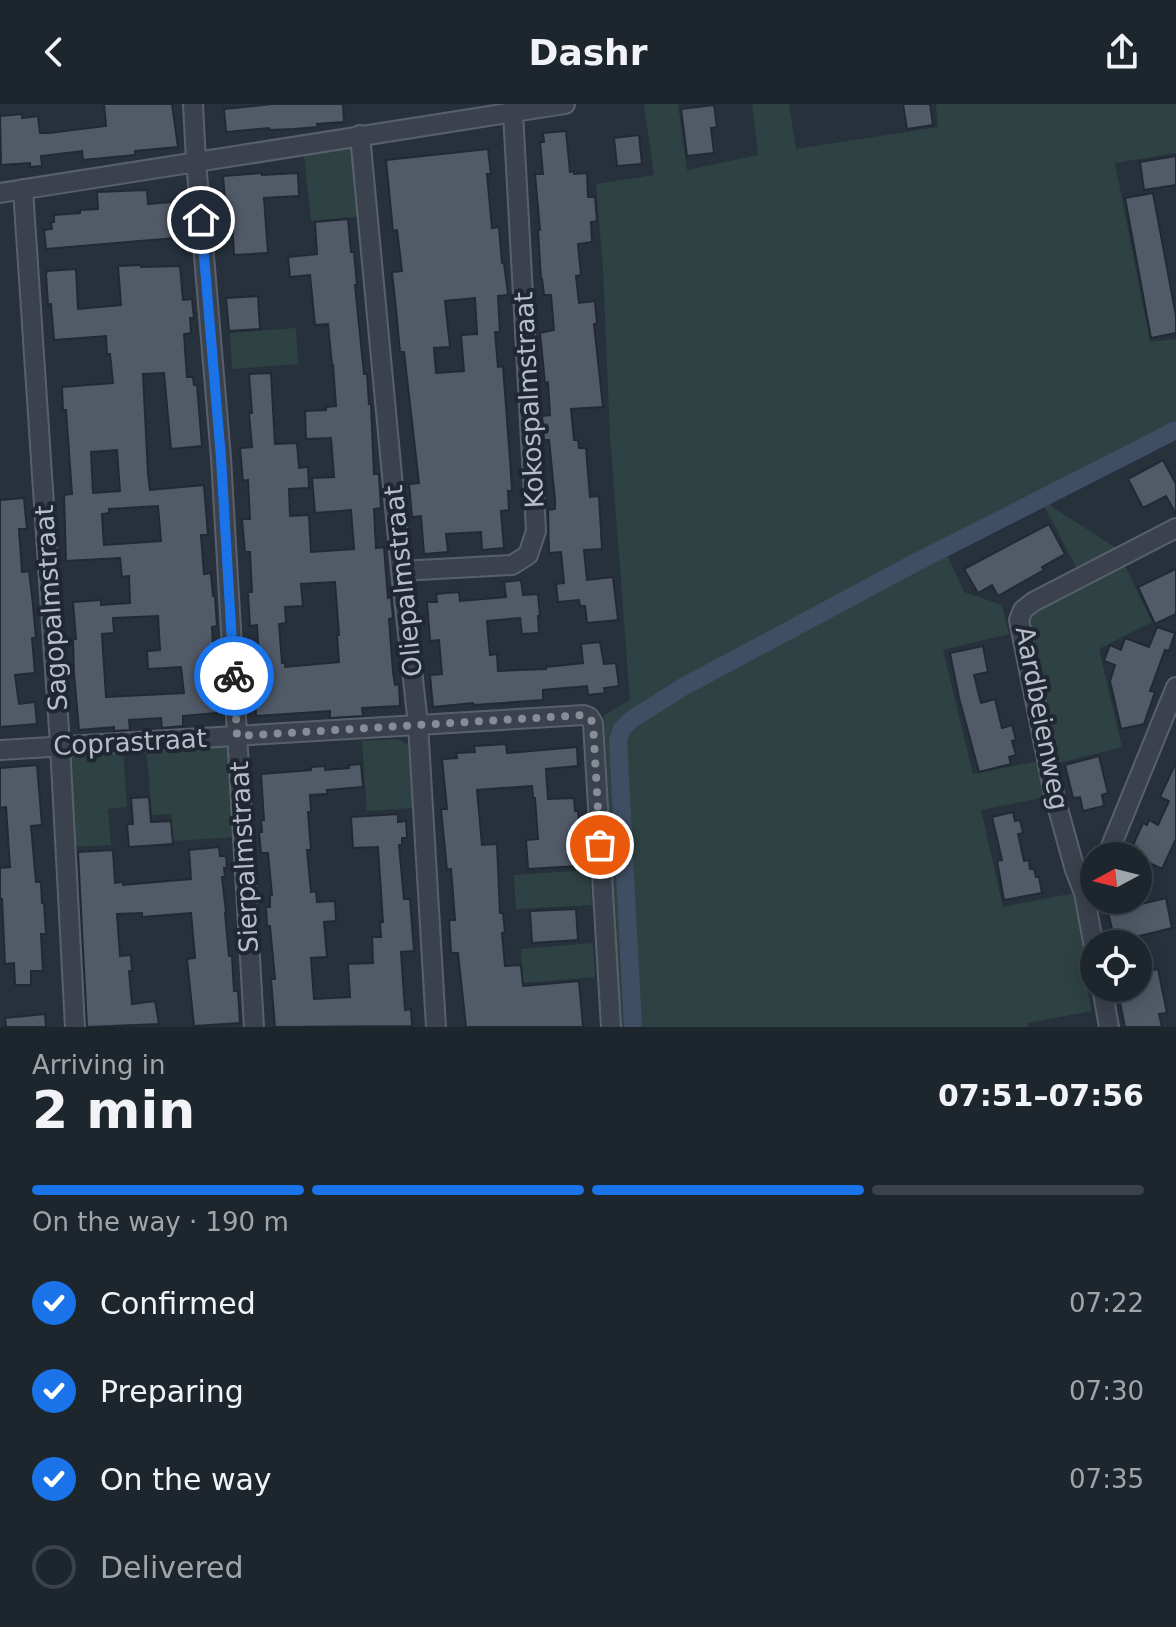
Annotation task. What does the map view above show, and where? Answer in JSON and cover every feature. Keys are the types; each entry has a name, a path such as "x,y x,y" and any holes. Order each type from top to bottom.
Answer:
{"street":[{"name":"Sierpalmstraat","path":"193,104 221,458 254,1027"},
{"path":"0,193 565,104"},
{"name":"Kokospalmstraat","path":"401,571 512,565 528,555 536,531 513,113"},
{"name":"Oliepalmstraat","path":"360,135 418,724 436,1027"},
{"name":"Sagopalmstraat","path":"23,189 60,745 75,1027"},
{"name":"Aardbeienweg","path":"1080,877 1075,870 1054,794 1019,620 1023,610 1033,602 1176,528"},
{"path":"1113,842 1176,687"},
{"name":"Coprastraat","path":"0,750 418,724 589,717 593,723 611,1027"},
{"path":"1105,1002 1109,1027"}],"shaded area":[{"path":"644,104 678,104 687,170 758,155 752,104 789,104 796,149 938,127 936,104 1176,104 1176,153 1115,163 1150,342 1176,339 1176,428 1042,500 1116,548 1077,569 1041,500 944,548 964,592 1002,605 1009,634 943,650 973,774 1044,760 1051,796 981,810 1003,907 1074,893 1081,930 1080,1002 1090,1002 1092,1011 1027,1023 1028,1027 620,1027 604,715 630,700 610,435 596,184 654,175"},
{"path":"339,149 354,152 363,216 311,221 304,155"},
{"path":"296,328 298,364 232,369 230,333"},
{"path":"1123,562 1152,622 1099,649 1122,747 1054,764 1026,615"},
{"path":"398,739 408,745 410,751 414,808 367,811 362,741"},
{"path":"219,744 231,755 237,837 173,841 171,814 152,815 146,746"},
{"path":"123,748 127,807 108,809 111,845 72,847 68,758 74,753"},
{"path":"590,870 592,905 516,909 514,875"},
{"path":"593,943 595,977 523,983 521,949"}],"building":[{"path":"104,104 172,104 178,147 83,160 82,151 41,156 42,166 30,167 30,163 1,165 0,116 38,116 40,133 49,133 106,126"},
{"path":"272,104 343,104 344,122 317,124 318,127 226,132 224,109"},
{"path":"903,104 930,104 933,125 907,129"},
{"path":"714,105 717,127 711,128 714,153 687,156 681,109"},
{"path":"566,131 570,172 587,173 588,197 595,197 597,221 591,222 592,242 578,244 581,275 576,276 579,303 595,301 597,324 594,324 603,407 571,409 574,440 578,440 579,448 586,448 590,497 599,496 602,549 584,550 587,580 613,577 618,620 587,623 585,606 580,606 579,600 558,602 556,584 564,583 561,552 549,553 548,510 555,509 555,500 549,440 544,440 542,416 550,415 540,333 554,330 551,295 544,295 541,279 535,174 543,174 540,142 544,142 543,133"},
{"path":"639,135 642,164 617,166 614,138"},
{"path":"488,149 492,228 499,227 508,295 498,296 500,332 495,332 498,367 503,366 512,491 508,491 509,510 501,511 504,548 482,550 481,532 446,534 448,552 424,554 421,516 412,517 409,484 419,483 404,352 400,352 392,272 402,271 397,230 393,231 386,160","holes":["475,298 477,334 461,335 464,371 436,373 434,348 450,347 445,301"]},
{"path":"1176,156 1176,185 1144,190 1140,162"},
{"path":"298,173 299,196 264,198 268,253 234,255 232,221 227,222 223,176"},
{"path":"147,190 148,204 186,201 187,226 174,227 175,238 46,249 44,230 52,229 54,215 98,209 97,192"},
{"path":"1153,193 1176,316 1176,333 1151,338 1125,198"},
{"path":"348,219 351,252 354,252 364,374 367,374 371,404 374,474 379,474 381,508 374,509 376,548 384,547 388,598 391,597 393,618 389,619 393,672 395,685 399,684 400,706 362,708 363,716 330,718 330,711 256,716 255,690 257,677 260,677 257,625 250,626 250,552 245,552 242,519 250,519 248,480 243,481 240,448 252,447 249,374 271,373 275,444 297,443 299,468 308,467 309,488 289,489 290,516 309,515 311,552 354,549 351,510 315,513 312,478 334,477 331,438 306,439 305,411 336,406 328,324 315,325 310,275 290,277 288,257 317,254 315,222","holes":["335,582 339,662 285,667 282,663 279,624 286,623 285,607 303,606 301,584"]},
{"path":"118,266 180,266 183,300 192,299 194,318 190,318 191,333 184,334 187,377 193,377 194,385 197,385 202,446 171,449 164,373 143,374 148,474 150,490 204,485 208,535 201,535 204,574 211,573 215,596 217,626 212,627 217,713 183,716 183,726 162,728 161,718 129,720 130,730 114,731 114,727 79,730 73,602 101,600 101,605 130,603 129,576 122,577 120,558 66,561 64,495 72,494 62,387 113,383 106,336 54,340 46,275 47,271 76,269 78,309 121,305","holes":["117,450 120,491 93,493 91,452","158,506 161,541 104,545 102,514 109,513 109,509","158,616 160,650 147,651 148,669 181,667 184,693 106,697 102,634 114,633 113,618"]},
{"path":"258,296 260,329 229,331 226,298"},
{"path":"1163,460 1176,484 1176,514 1166,496 1143,508 1128,479"},
{"path":"24,498 27,529 19,529 22,572 29,571 33,605 35,673 15,675 19,704 35,702 37,724 0,727 0,500"},
{"path":"1049,524 1065,554 1042,567 1044,570 998,596 992,585 978,593 964,569"},
{"path":"1176,569 1176,614 1155,624 1138,587"},
{"path":"521,580 523,595 538,594 539,633 522,634 520,618 487,621 490,655 497,654 498,671 546,669 583,663 581,644 600,642 604,664 616,663 619,686 604,688 605,693 588,695 587,686 543,690 543,700 433,707 430,675 442,674 439,640 430,641 427,602 437,602 436,594 459,592 460,601 506,597 504,582"},
{"path":"1157,627 1175,633 1169,651 1165,650 1150,691 1155,692 1144,724 1121,729 1110,681 1115,665 1104,661 1110,645 1121,650 1125,638 1149,647"},
{"path":"983,646 988,672 974,675 981,703 995,699 1002,728 1012,725 1016,755 1009,757 1011,764 979,772 950,653"},
{"path":"506,744 507,753 577,747 578,766 546,769 548,799 574,798 580,833 576,834 578,866 528,869 526,840 538,839 532,786 477,790 482,845 497,844 505,966 521,965 523,986 579,981 583,1027 466,1027 458,953 451,953 449,920 455,920 451,869 447,870 441,809 447,809 442,759 457,758 456,753 475,752 474,746"},
{"path":"1099,756 1108,793 1102,795 1104,806 1083,811 1080,797 1073,798 1065,765"},
{"path":"1176,762 1176,839 1162,869 1152,864 1152,842 1134,842 1143,823 1147,825 1149,820 1158,825 1169,801 1160,797"},
{"path":"361,764 363,787 327,790 327,794 310,795 311,850 307,850 311,892 316,891 317,902 335,901 336,921 324,922 327,957 311,958 314,999 350,997 348,964 373,963 372,937 381,937 380,922 383,922 378,847 353,848 351,817 398,814 398,822 406,821 407,838 402,838 402,845 399,845 404,899 410,899 414,951 401,952 405,1010 411,1009 412,1026 275,1027 271,979 275,979 266,907 270,907 272,895 268,853 261,853 259,832 262,832 261,820 264,820 261,774 325,766 325,770 349,768 349,765"},
{"path":"37,765 42,825 31,826 36,882 41,882 44,903 46,934 41,934 43,971 31,971 31,985 15,985 14,963 5,964 0,899 0,868 10,867 6,807 0,808 0,768"},
{"path":"149,797 151,822 171,821 173,844 129,847 127,824 133,824 131,798"},
{"path":"1013,812 1015,821 1020,820 1023,833 1018,834 1024,861 1029,860 1030,869 1034,869 1036,877 1039,877 1042,893 1004,900 997,861 1002,860 992,817"},
{"path":"219,847 220,856 226,856 227,868 224,868 225,877 222,877 225,913 240,1023 194,1026 187,959 195,958 191,913 142,917 142,913 117,914 120,956 131,955 132,1004 155,1001 159,1024 87,1027 78,852 113,850 115,883 123,882 123,885 191,879 189,850"},
{"path":"1166,898 1172,928 1152,933 1152,930 1112,930 1108,914 1152,914 1152,901"},
{"path":"576,909 578,940 532,943 530,911"},
{"path":"1158,969 1167,1013 1159,1014 1162,1027 1125,1027 1120,1002 1152,1002 1152,970"},
{"path":"45,1014 46,1027 6,1027 5,1018"}],"waterway":[{"path":"633,1027 618,740 622,729 683,687 909,566 1176,430"}],"way so far":[{"path":"234,676 237,736 589,717 593,723 600,845"}],"route":[{"path":"201,220 221,458 234,676"}]}
